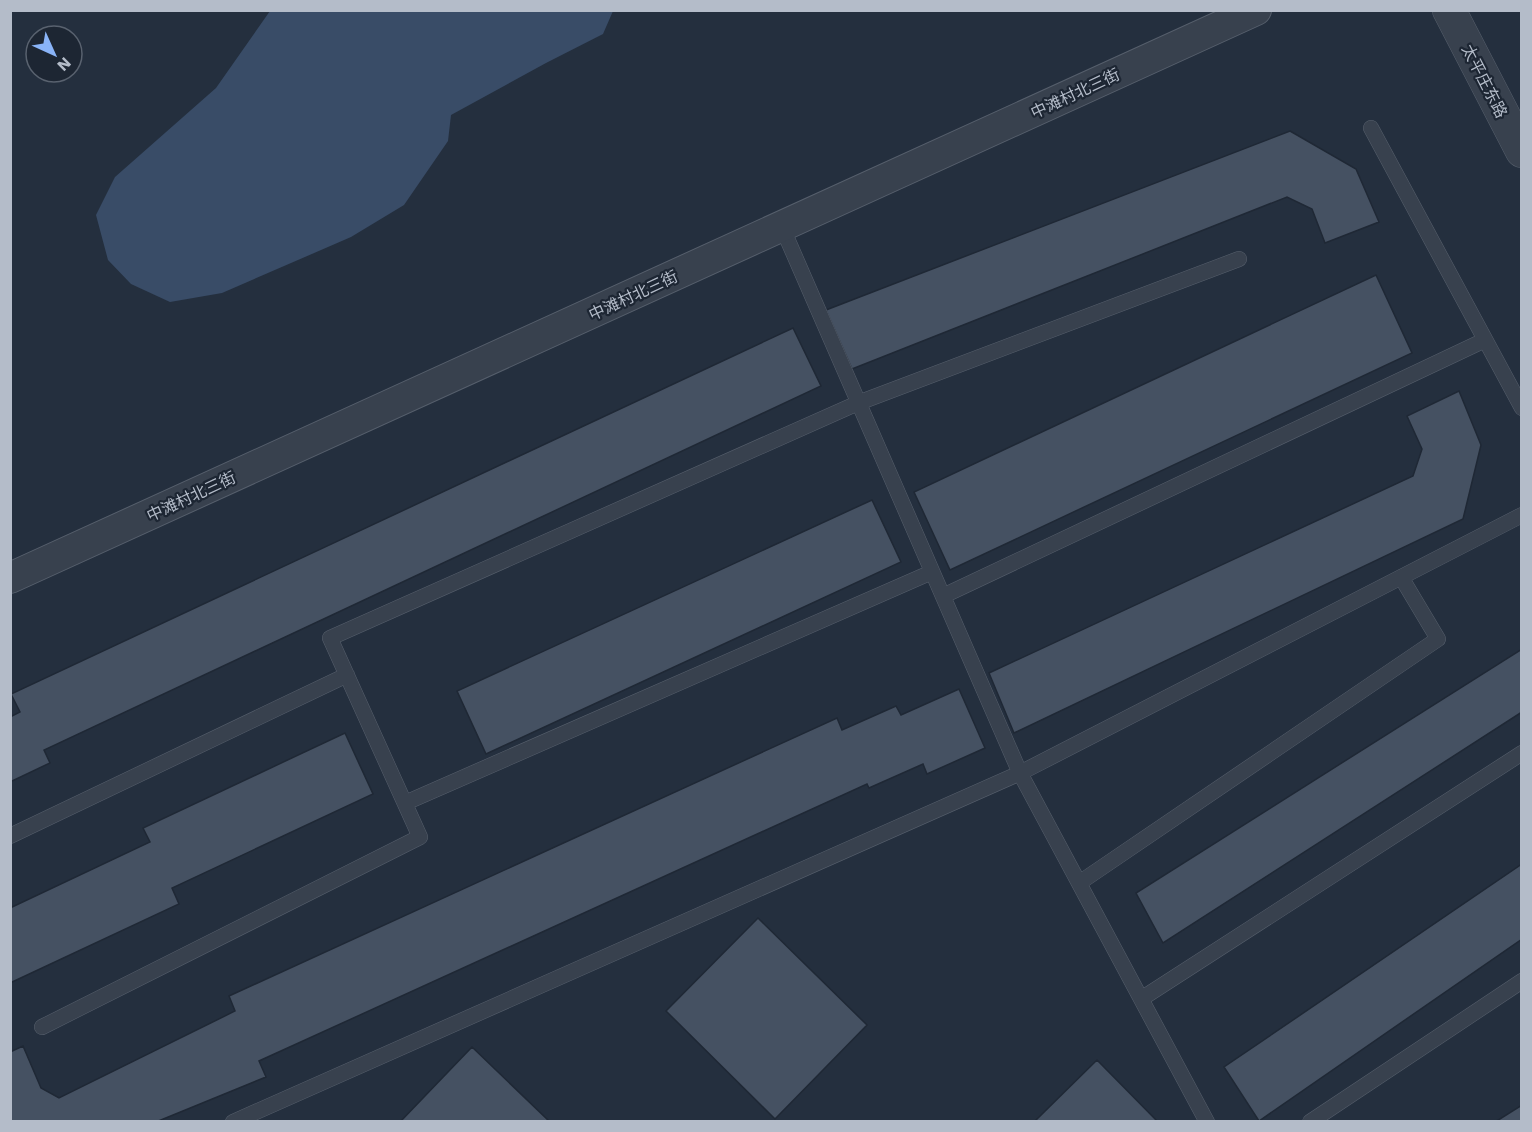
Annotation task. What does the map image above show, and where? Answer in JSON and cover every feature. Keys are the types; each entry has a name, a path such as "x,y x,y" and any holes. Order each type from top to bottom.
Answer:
{"street":[{"name":"中滩村北三街","path":"10,579 1256,10"},
{"name":"太平庄东路","path":"1449,10 1521,151"}],"lane":[{"path":"1371,128 1521,408"},
{"path":"782,227 1020,773 1207,1122"},
{"path":"42,1027 420,837 330,638 858,402 1239,259"},
{"path":"943,597 1485,340"},
{"path":"233,1122 1020,773 1521,514"},
{"path":"405,803 933,572"},
{"path":"1079,883 1438,639 1401,577"},
{"path":"10,836 347,675"},
{"path":"1141,999 1521,753"},
{"path":"1310,1122 1521,981"}],"water":[{"path":"270,11 613,11 603,34 451,115 448,141 404,205 351,237 222,293 170,302 131,284 108,260 96,215 115,177 216,88"}],"building":[{"path":"1290,131 1356,169 1379,222 1325,243 1312,209 1287,197 852,369 826,310"},
{"path":"1376,275 1412,353 950,570 914,492"},
{"path":"793,328 821,386 44,750 50,763 10,782 10,717 20,712 11,694"},
{"path":"1459,391 1481,445 1463,519 1014,733 989,673 1413,476 1422,449 1407,416"},
{"path":"872,500 901,562 486,754 457,691"},
{"path":"1522,649 1522,712 1163,943 1136,893"},
{"path":"959,689 985,748 927,774 923,764 869,788 867,784 259,1061 266,1077 156,1122 10,1122 10,1052 23,1046 41,1088 59,1098 235,1011 229,996 837,718 842,730 896,706 901,715"},
{"path":"345,733 373,794 172,888 179,904 10,983 10,908 150,842 143,828"},
{"path":"1522,864 1522,939 1259,1121 1224,1067"},
{"path":"758,918 867,1025 775,1119 666,1011"},
{"path":"472,1047 550,1122 400,1122"},
{"path":"1097,1060 1158,1122 1034,1122"},
{"path":"1522,1105 1522,1122 1495,1122"}]}
